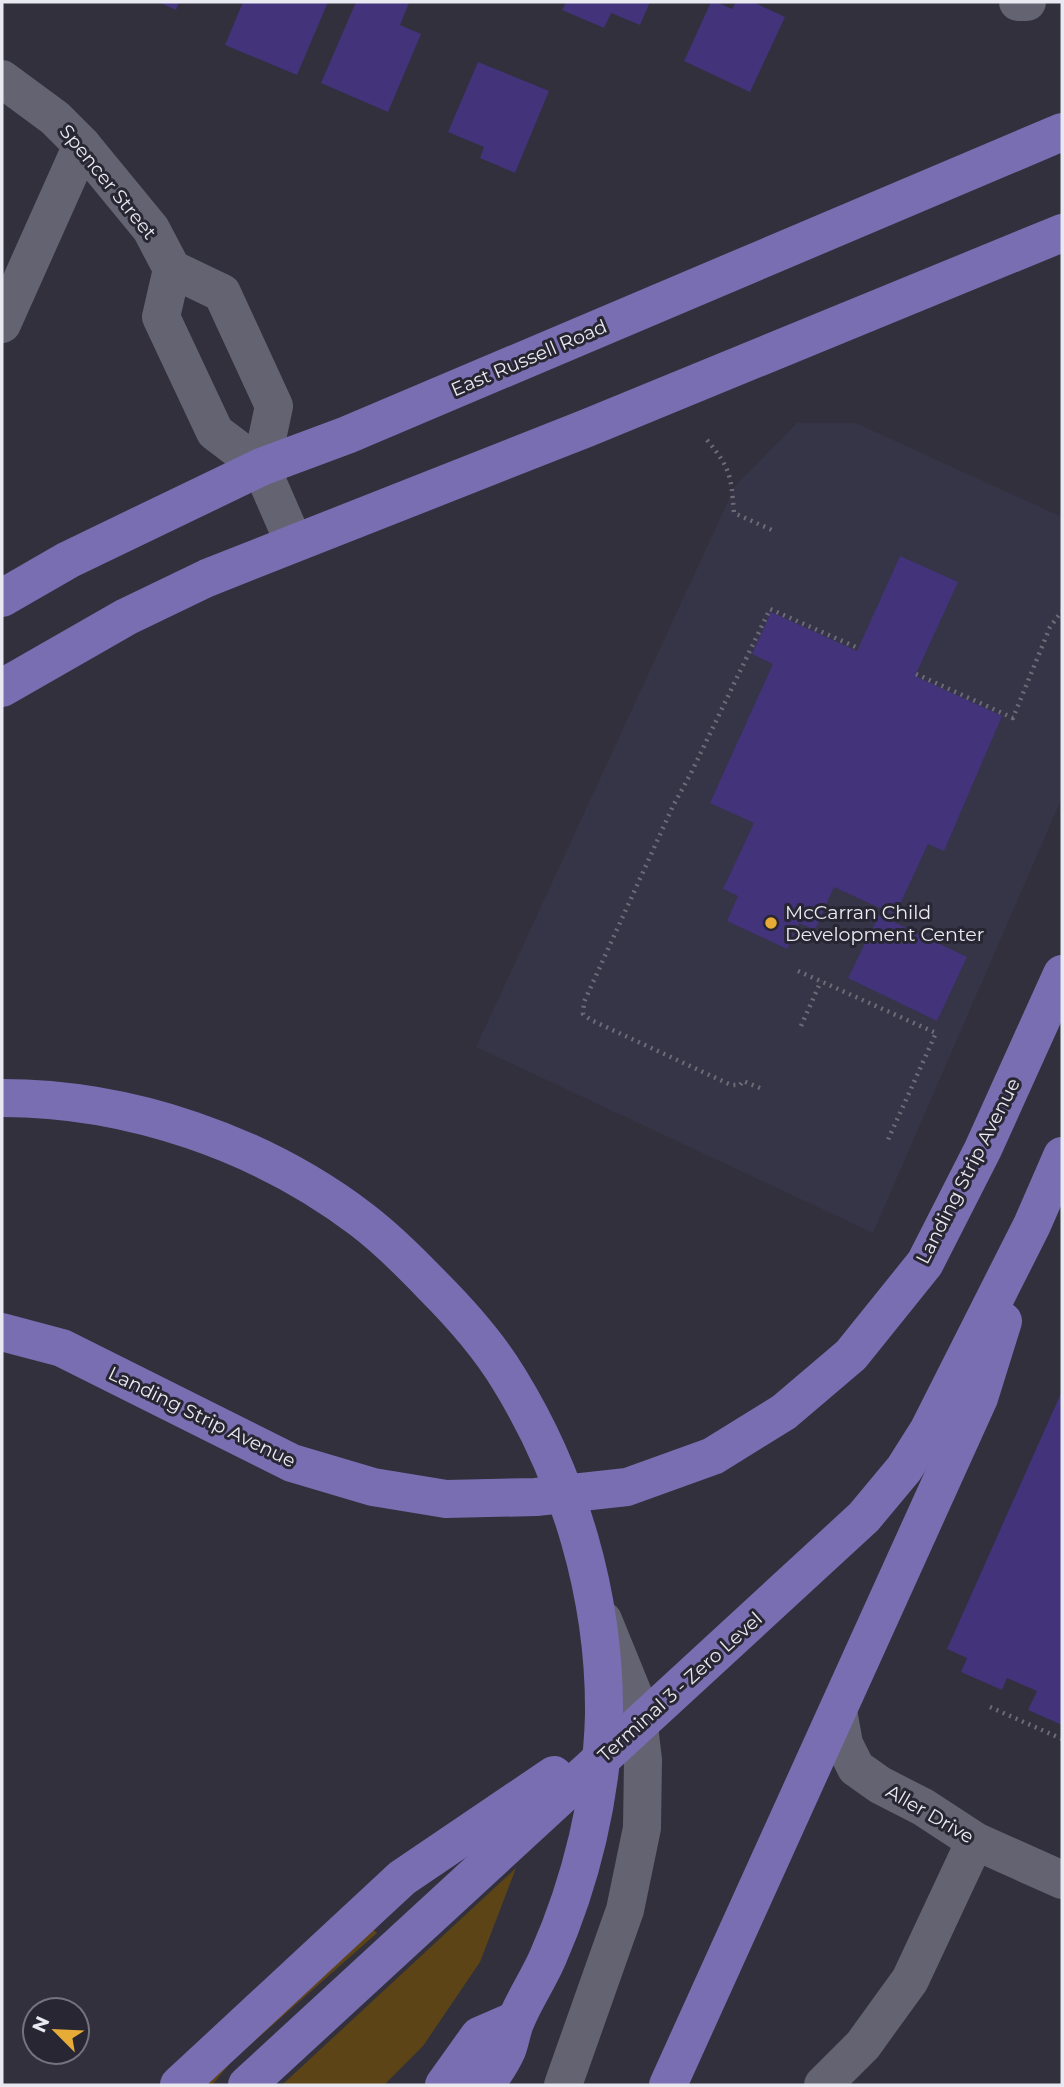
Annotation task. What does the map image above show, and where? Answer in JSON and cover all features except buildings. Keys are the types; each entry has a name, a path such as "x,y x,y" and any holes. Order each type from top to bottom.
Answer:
{"main road":[{"name":"East Russell Road","path":"2,598 68,560 261,467 347,435 1062,132"},
{"path":"2,688 126,617 208,578 587,428 1062,233"},
{"name":"Landing Strip Avenue","path":"2,1332 62,1348 292,1463 373,1487 446,1499 536,1497 627,1487 713,1456 784,1412 851,1354 925,1262 982,1150 1062,974"},
{"path":"2,1098 74,1102 138,1115 195,1132 256,1155 363,1220 458,1311 508,1376 555,1467 577,1529 592,1593 602,1655 604,1715 598,1778 584,1851 570,1902 547,1960 516,2020 506,2051 486,2085"},
{"path":"668,2085 979,1398 1032,1225 1062,1156"},
{"name":"Terminal 3 - Zero Level","path":"247,2085 660,1702 846,1535 899,1476 928,1431 1032,1225"},
{"path":"179,2085 401,1878 660,1702"},
{"path":"444,2085 479,2036 516,2020"}],"street":[{"path":"1018,2 1027,2"},
{"name":"Spencer Street","path":"2,79 55,118 82,145 152,229 172,269"},
{"path":"2,324 82,145"},
{"path":"261,467 274,406 222,293 172,269 161,317 215,432 261,467 295,543"},
{"path":"564,2085 625,1910 642,1828 643,1760 636,1701 592,1593"},
{"name":"Aller Drive","path":"838,1711 844,1744 856,1768 975,1841 1062,1880"},
{"path":"823,2085 863,2045 910,1980 975,1841"}],"path":[{"path":"707,440 725,462 731,475 734,513 772,530"},
{"path":"760,1088 743,1081 740,1085 731,1085 591,1020 583,1014 584,1002 673,806 770,609 858,648"},
{"path":"916,674 1013,718 1050,626 1062,611"},
{"path":"798,971 936,1032 887,1142"},
{"path":"801,1026 821,981"},
{"path":"990,1707 1062,1739"}],"shaded area":[{"name":"McCarran Child Development Center","path":"797,423 856,423 1062,517 1062,798 873,1233 476,1047 735,486"},
{"path":"516,1868 480,1962 423,2046 384,2085 282,2085"},
{"path":"370,1926 377,1933 232,2061 212,2085 196,2085"}],"place":[{"name":"McCarran Child Development Center","path":"771,923"}]}
